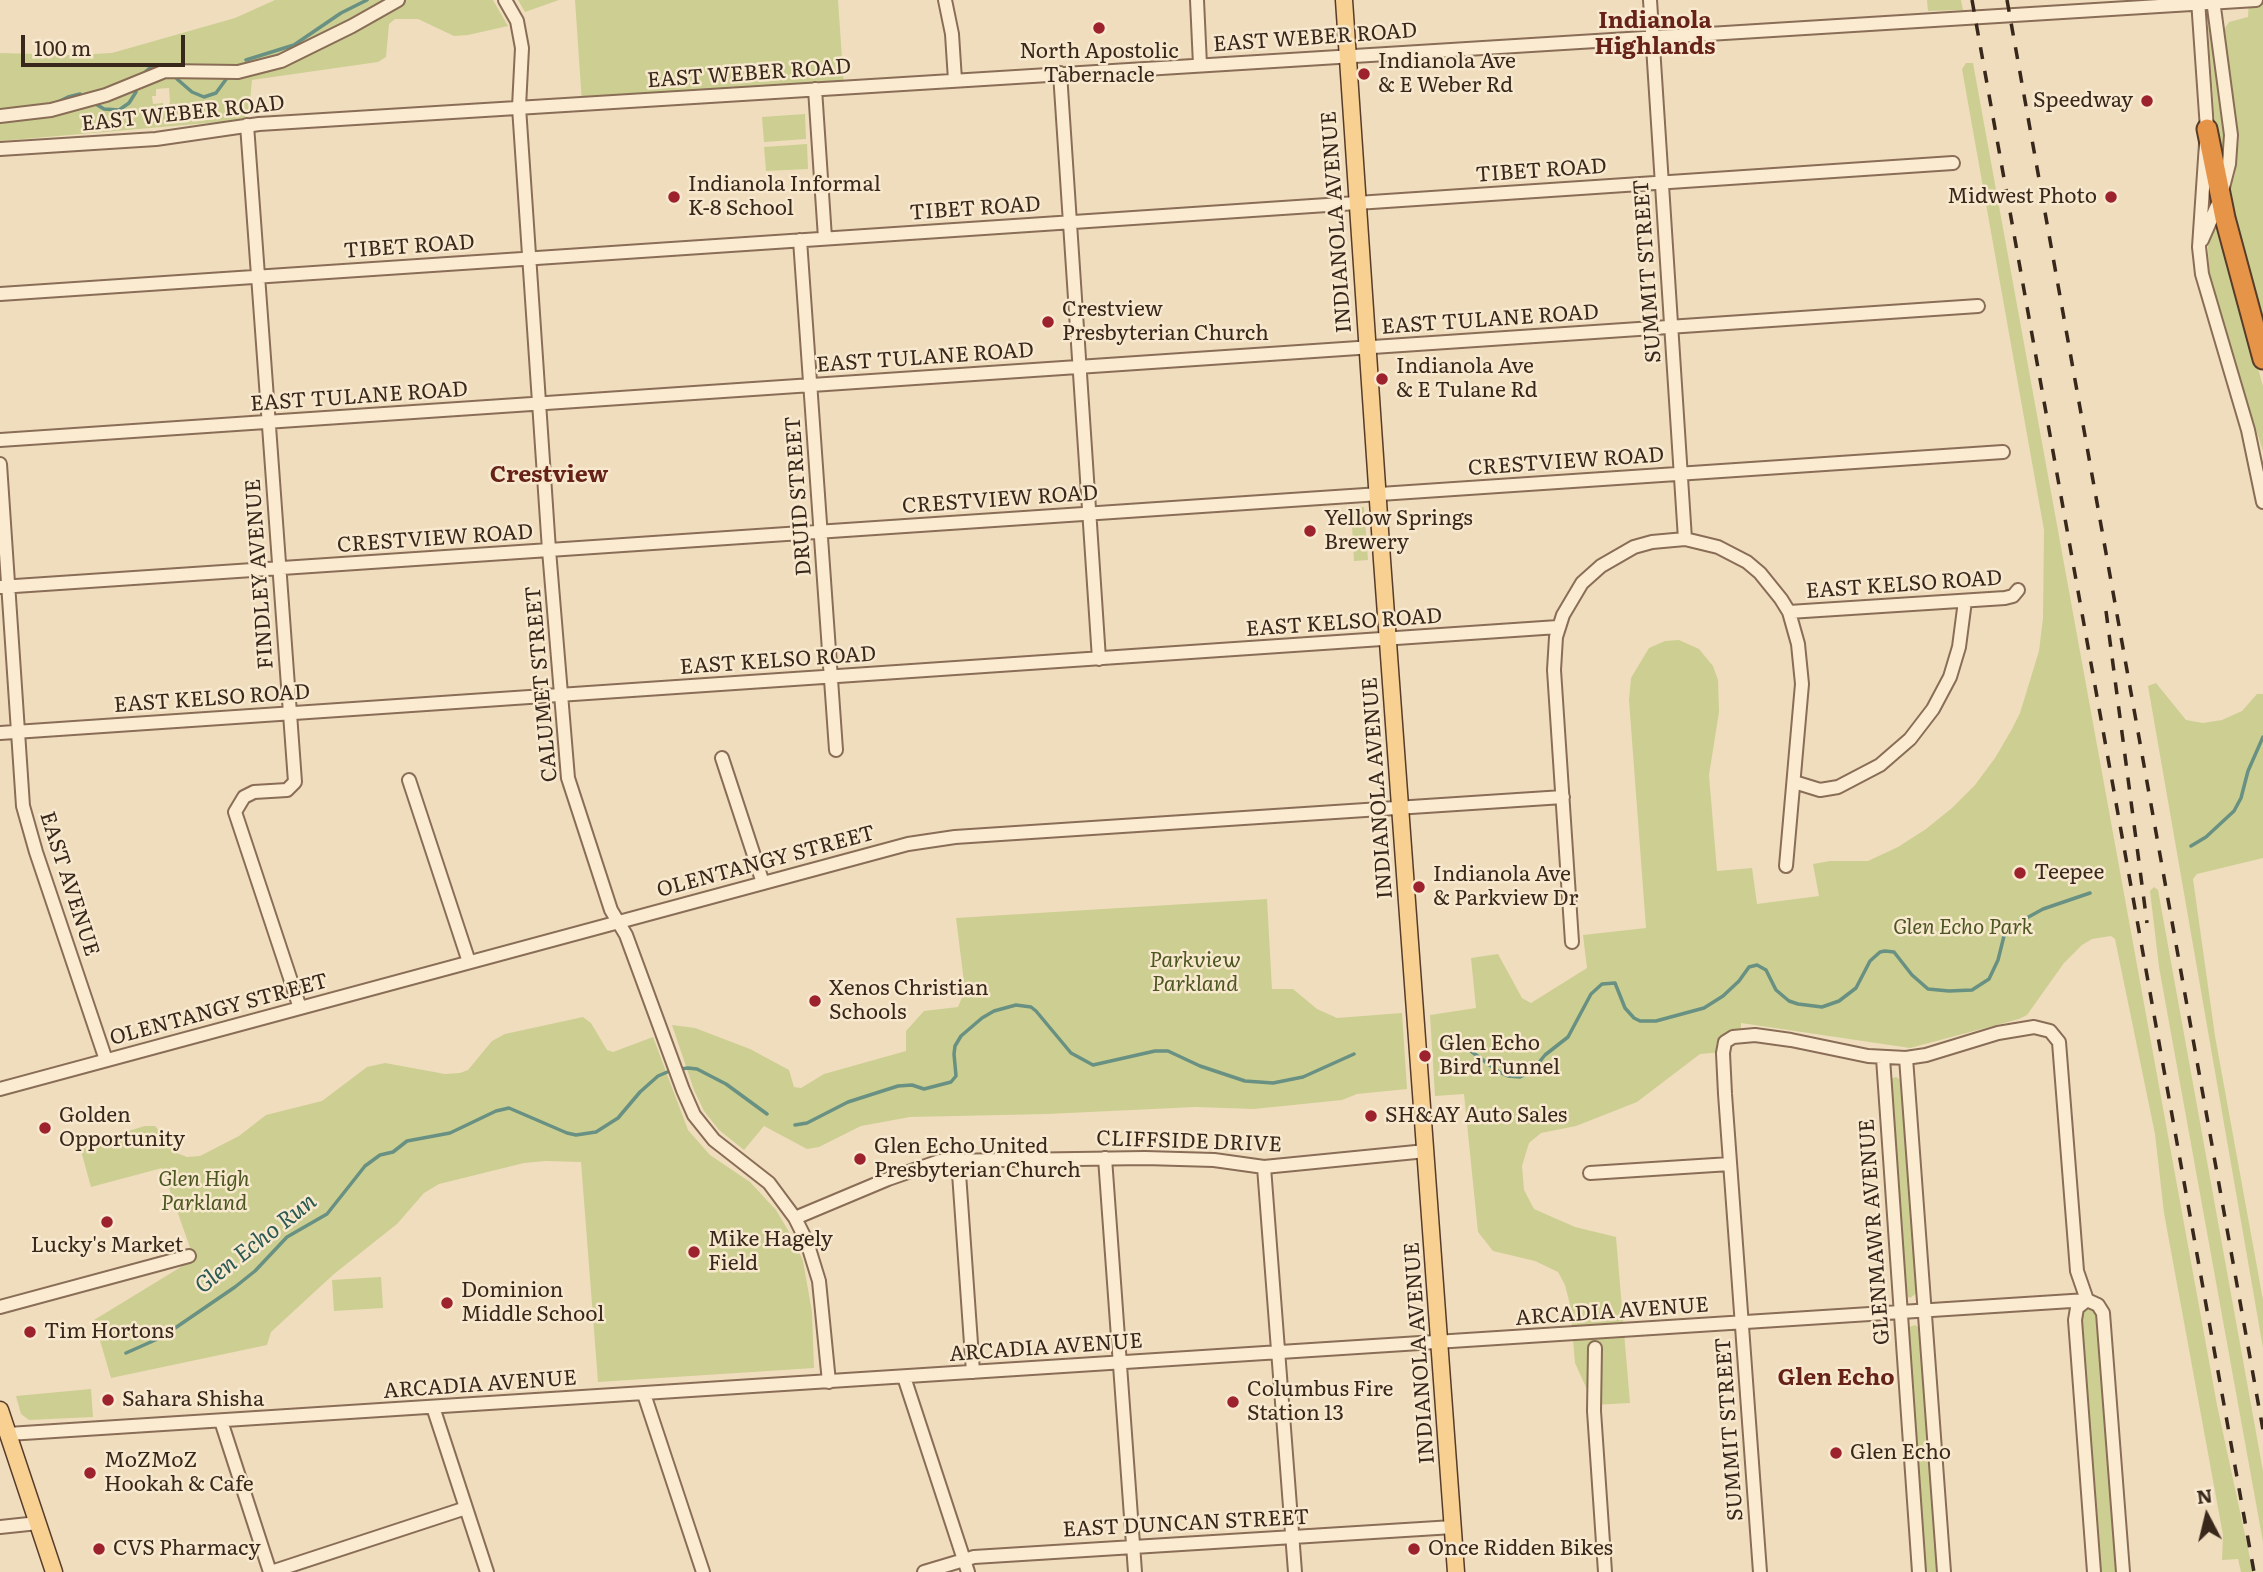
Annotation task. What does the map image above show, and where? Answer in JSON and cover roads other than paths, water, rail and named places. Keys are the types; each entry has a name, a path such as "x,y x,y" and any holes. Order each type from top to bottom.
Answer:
{"highway":[{"path":"2207,129 2220,199 2263,359"}],"main road":[{"name":"INDIANOLA AVENUE","path":"1344,0 1457,1572"},
{"path":"0,1410 54,1572"}],"street":[{"path":"0,116 51,110 106,95 165,71 238,72 281,61 398,0"},
{"name":"CALUMET STREET","path":"505,0 517,21 522,52 519,107 560,695 571,792 611,910 626,935 687,1099 704,1130 769,1183 795,1219 807,1242 819,1281 829,1382"},
{"path":"934,0 946,3 952,34 955,80"},
{"path":"1197,0 1200,65"},
{"name":"SUMMIT STREET","path":"1650,0 1685,539"},
{"name":"EAST WEBER ROAD","path":"0,149 156,139 247,125 519,107 2256,0"},
{"path":"2199,247 2220,199 2229,164 2231,135 2213,1"},
{"path":"2198,2 2207,129 2199,247 2208,299 2248,430 2263,502"},
{"path":"1060,74 1099,659"},
{"path":"815,89 825,239"},
{"name":"FINDLEY AVENUE","path":"247,125 295,782 286,790 254,792 238,803 235,812 300,1008"},
{"name":"TIBET ROAD","path":"0,294 1953,163"},
{"name":"DRUID STREET","path":"800,240 836,750"},
{"name":"EAST TULANE ROAD","path":"0,440 1978,306"},
{"name":"CRESTVIEW ROAD","path":"5,587 2003,452"},
{"name":"EAST AVENUE","path":"0,464 5,587 20,731 23,806 32,841 106,1060"},
{"path":"1572,942 1554,670 1558,627 1575,593 1591,575 1608,561 1643,544 1685,539 1718,547 1747,562 1771,585 1789,612 1798,644 1801,669 1786,866"},
{"name":"EAST KELSO ROAD","path":"1789,612 2009,598 2018,590"},
{"path":"1794,782 1821,790 1838,787 1880,765 1910,738 1933,709 1950,677 1959,647 1965,601"},
{"name":"EAST KELSO ROAD","path":"0,733 1558,627"},
{"path":"722,758 763,883"},
{"path":"409,780 469,961"},
{"name":"OLENTANGY STREET","path":"0,1089 908,844 955,837 1563,797"},
{"path":"1883,1058 1926,1055 1998,1033 2026,1028 2042,1028 2055,1037 2060,1049 2077,1271 2087,1300 2098,1305 2103,1313 2123,1572"},
{"name":"SUMMIT STREET","path":"1760,1572 1730,1164 1723,1053 1725,1042 1733,1037 1755,1035 1883,1058"},
{"name":"GLENMAWR AVENUE","path":"1883,1058 1919,1572"},
{"name":"GLENMAWR AVENUE","path":"1906,1058 1944,1572"},
{"name":"CLIFFSIDE DRIVE","path":"795,1219 922,1166 958,1159 1214,1160 1264,1167 1426,1151"},
{"path":"1105,1158 1135,1572"},
{"path":"958,1159 973,1373"},
{"path":"1590,1173 1730,1164"},
{"path":"1264,1167 1295,1572"},
{"path":"0,1307 189,1256"},
{"path":"2087,1300 2077,1308 2075,1320 2094,1572"},
{"name":"ARCADIA AVENUE","path":"8,1434 2087,1300"},
{"path":"1595,1348 1594,1411 1605,1572"},
{"path":"904,1377 968,1572"},
{"path":"644,1394 704,1572"},
{"path":"433,1407 487,1572"},
{"path":"221,1421 271,1572 466,1507"},
{"path":"0,1527 38,1523"},
{"name":"EAST DUNCAN STREET","path":"924,1572 964,1559 1453,1527"}],"waterway":[{"path":"246,60 294,45 341,13 367,0"},
{"path":"143,74 152,66 162,67"},
{"path":"177,79 192,92 204,97 216,93 227,78"},
{"path":"94,103 104,109 119,110 129,103 136,92"},
{"path":"56,103 80,94"},
{"name":"Glen Echo Run","path":"2191,846 2206,837 2234,811 2263,737"},
{"name":"Glen Echo Run","path":"1446,1042 1464,1046 1499,1072 1520,1077 1532,1071 1545,1055 1568,1037 1591,994 1602,984 1615,983 1625,1008 1634,1018 1640,1021 1656,1021 1704,1008 1723,996 1749,967 1757,965 1766,970 1776,990 1789,1001 1822,1007 1839,1001 1856,988 1870,961 1885,951 1894,952 1912,975 1928,989 1972,990 1989,979 1998,960 2004,936 2014,925 2043,909 2090,893"},
{"name":"Glen Echo Run","path":"795,1125 807,1123 848,1102 898,1086 912,1085 924,1089 951,1082 956,1076 955,1046 961,1036 994,1011 1016,1005 1031,1007 1071,1053 1093,1065 1155,1051 1168,1051 1200,1066 1245,1081 1273,1083 1303,1077 1354,1054"},
{"name":"Glen Echo Run","path":"126,1353 162,1337 235,1287 255,1271 287,1237 327,1214 365,1166 380,1155 393,1152 407,1141 450,1133 496,1111 509,1108 567,1133 576,1135 596,1132 618,1118 658,1076 672,1070 688,1068 697,1069 726,1084 767,1114"}],"railway":[{"path":"1972,0 2254,1572"},
{"path":"2007,0 2263,1430"},
{"path":"2106,611 2147,923"}],"place":[{"name":"North Apostolic Tabernacle","path":"1099,28"},
{"name":"Indianola Ave & E Weber Rd","path":"1364,74"},
{"name":"Speedway","path":"2147,101"},
{"name":"Indianola Informal K-8 School","path":"674,197"},
{"name":"Midwest Photo","path":"2111,197"},
{"name":"Crestview Presbyterian Church","path":"1048,322"},
{"name":"Indianola Ave & E Tulane Rd","path":"1382,379"},
{"name":"Yellow Springs Brewery","path":"1310,531"},
{"name":"Teepee","path":"2020,873"},
{"name":"Indianola Ave & Parkview Dr","path":"1419,887"},
{"name":"Xenos Christian Schools","path":"815,1001"},
{"name":"Glen Echo Bird Tunnel","path":"1425,1056"},
{"name":"SH&AY Auto Sales","path":"1371,1116"},
{"name":"Golden Opportunity","path":"45,1128"},
{"name":"Glen Echo United Presbyterian Church","path":"860,1159"},
{"name":"Lucky's Market","path":"107,1222"},
{"name":"Mike Hagely Field","path":"694,1252"},
{"name":"Dominion Middle School","path":"447,1303"},
{"name":"Tim Hortons","path":"30,1332"},
{"name":"Sahara Shisha","path":"108,1400"},
{"name":"Columbus Fire Station 13","path":"1233,1402"},
{"name":"Glen Echo","path":"1836,1453"},
{"name":"MoZMoZ Hookah & Cafe","path":"90,1473"},
{"name":"CVS Pharmacy","path":"99,1549"},
{"name":"Once Ridden Bikes","path":"1414,1549"}],"district":[{"name":"Indianola Highlands","path":"1655,34"},
{"name":"Crestview","path":"549,475"},
{"name":"Glen Echo","path":"1836,1378"}],"park label":[{"name":"Glen Echo Park","path":"1963,928"},
{"name":"Parkview Parkland","path":"1195,973"},
{"name":"Glen High Parkland","path":"204,1192"}]}
